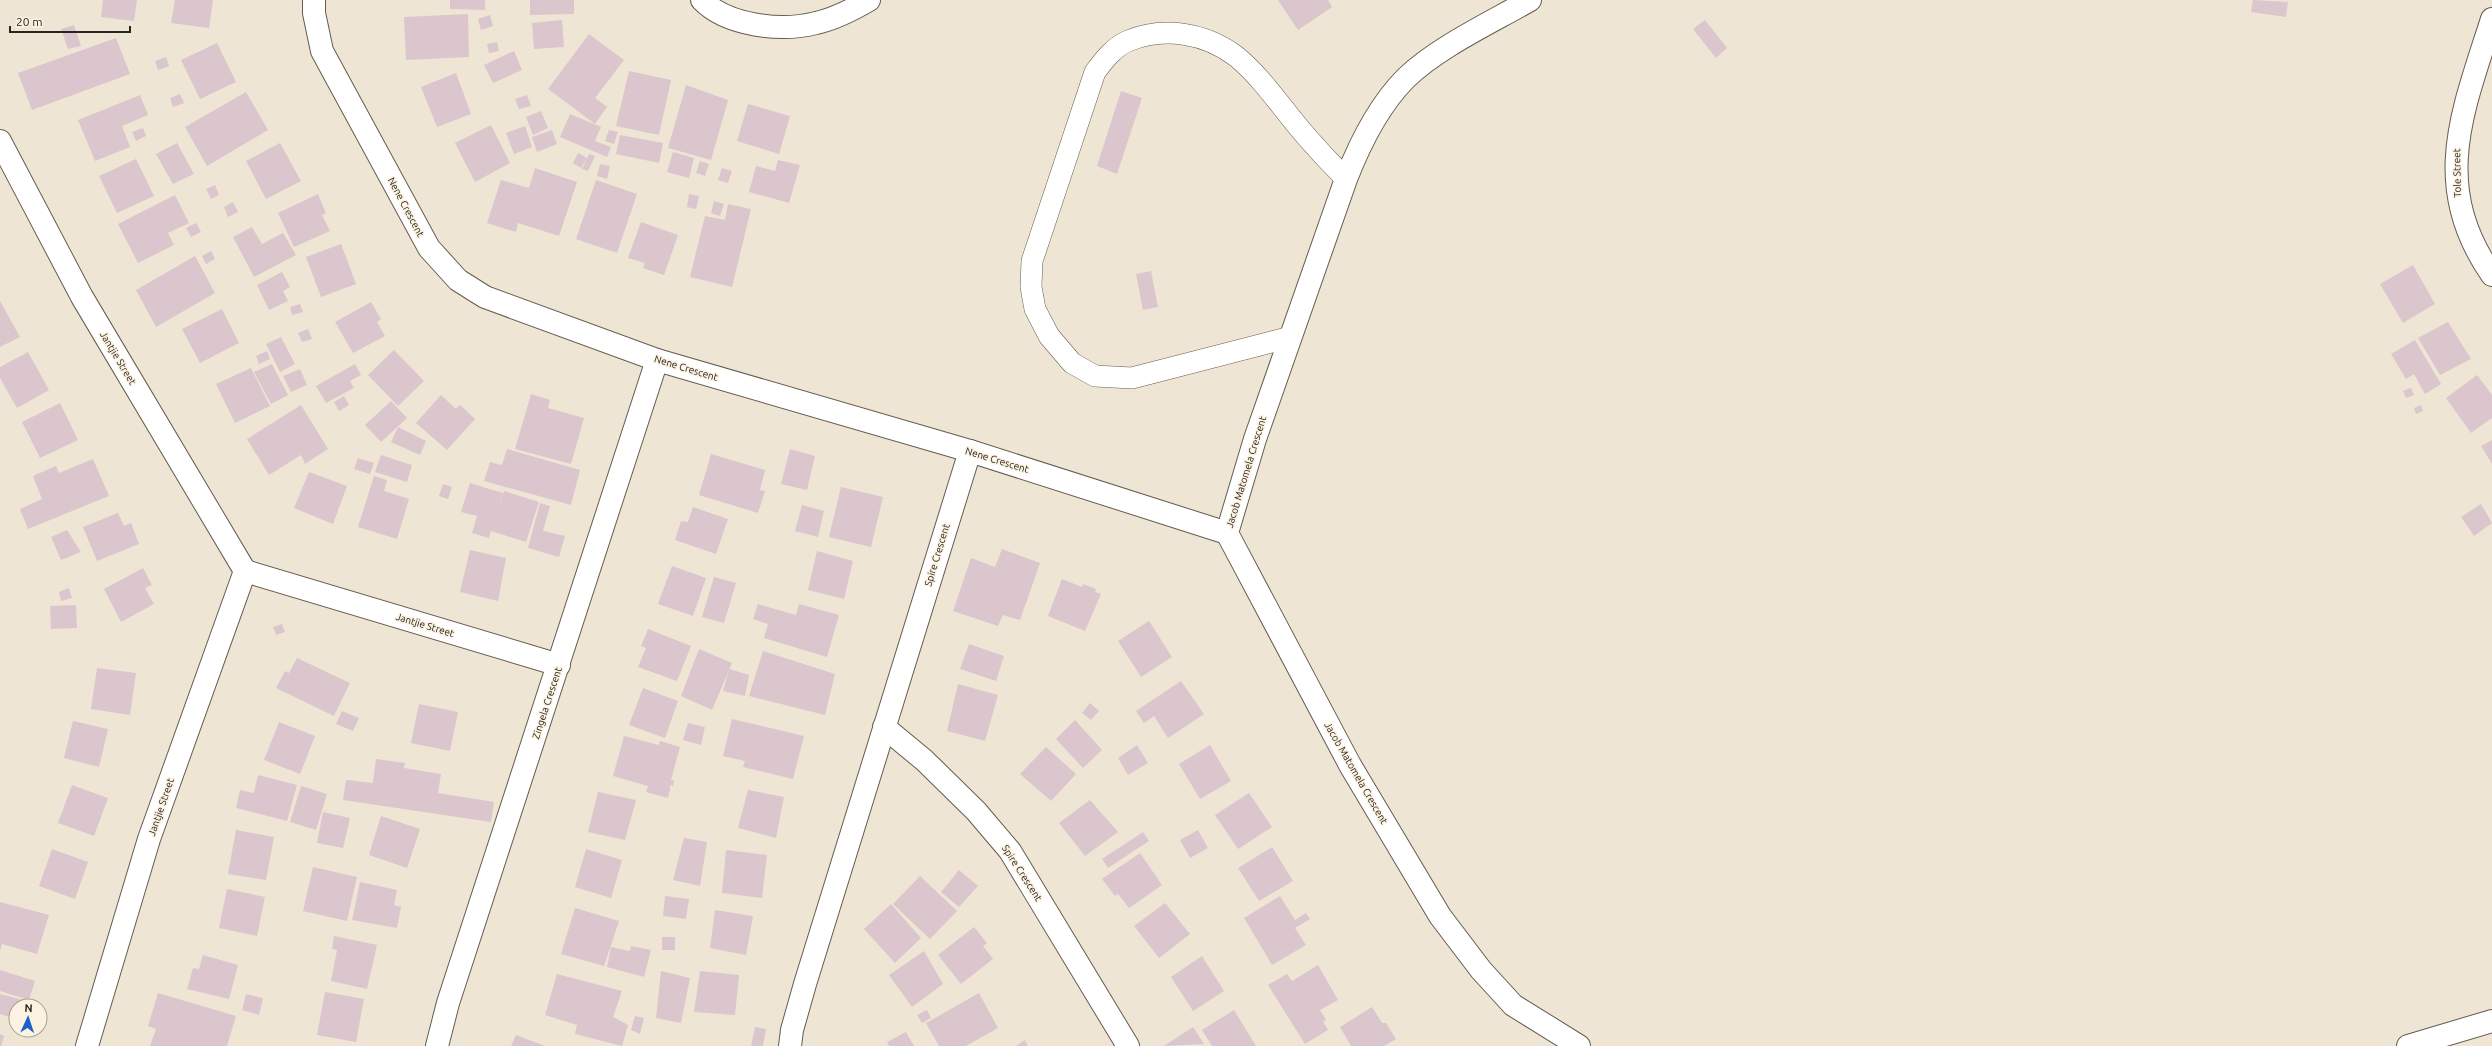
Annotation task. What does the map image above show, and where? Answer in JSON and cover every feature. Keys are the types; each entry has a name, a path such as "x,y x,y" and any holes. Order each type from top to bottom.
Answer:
{"street":[{"name":"Nene Crescent","path":"314,0 314,13 322,51 429,248 458,280 484,297 657,360 970,451 1227,533"},
{"path":"702,0 735,21 776,27 815,24 848,13 869,0"},
{"name":"Jacob Matomela Crescent","path":"1530,0 1436,56 1406,78 1377,114 1356,153 1346,179 1255,440 1227,533 1350,765 1440,916 1481,970 1514,1005 1579,1046"},
{"name":"Tole Street","path":"2492,19 2468,92 2456,149 2458,202 2478,255 2492,275"},
{"name":"Jantjie Street","path":"0,141 82,297 245,571 559,665"},
{"name":"Zingela Crescent","path":"437,1046 448,1004 657,360"},
{"name":"Spire Crescent","path":"790,1046 792,1030 805,984 970,451"},
{"name":"Jantjie Street","path":"87,1046 150,840 245,571"},
{"name":"Spire Crescent","path":"884,727 924,760 976,811 1010,851 1128,1046"},
{"path":"2408,1046 2492,1021"}],"lane":[{"path":"1291,337 1132,378 1095,376 1072,363 1049,336 1035,309 1031,287 1032,261 1095,72 1108,54 1127,41 1153,34 1185,33 1211,42 1236,57 1269,90 1315,146 1346,179"}],"building":[{"path":"103,0 137,0 134,21 101,17"},
{"path":"175,0 213,0 209,28 171,23"},
{"path":"450,0 485,0 485,10 450,9"},
{"path":"530,0 574,0 574,14 530,15"},
{"path":"1278,0 1328,0 1332,7 1298,30"},
{"path":"2253,0 2288,2 2286,17 2251,12"},
{"path":"468,14 469,57 406,60 404,17"},
{"path":"490,15 493,26 481,30 478,19"},
{"path":"562,20 564,47 534,49 532,23"},
{"path":"1705,20 1727,48 1716,58 1693,29"},
{"path":"74,25 81,46 68,49 61,29"},
{"path":"589,34 624,60 595,98 607,107 595,124 548,89"},
{"path":"116,38 130,74 32,110 18,73"},
{"path":"497,42 499,51 489,53 487,44"},
{"path":"217,43 236,82 200,99 181,60"},
{"path":"514,51 522,70 493,83 484,65"},
{"path":"166,57 169,66 158,70 155,61"},
{"path":"629,71 671,80 659,135 616,126"},
{"path":"456,73 471,114 437,127 421,87"},
{"path":"686,85 728,100 711,160 668,148"},
{"path":"1121,91 1142,98 1117,174 1097,166"},
{"path":"246,92 268,130 207,166 185,127"},
{"path":"180,94 184,103 173,107 170,98"},
{"path":"140,95 148,115 122,126 130,147 95,161 78,120"},
{"path":"527,95 531,106 519,109 515,99"},
{"path":"748,104 790,116 779,154 737,141"},
{"path":"541,111 548,128 533,135 526,117"},
{"path":"570,114 601,127 595,141 611,147 607,157 560,137"},
{"path":"491,125 510,163 475,182 455,143"},
{"path":"525,126 532,147 514,154 506,133"},
{"path":"143,128 146,136 136,141 132,132"},
{"path":"552,130 557,144 537,152 532,137"},
{"path":"609,130 618,132 614,144 605,141"},
{"path":"620,135 663,143 659,163 616,154"},
{"path":"177,143 194,174 173,184 156,154"},
{"path":"280,143 301,181 266,199 246,161"},
{"path":"673,152 694,158 689,178 667,172"},
{"path":"578,153 587,158 581,168 573,163"},
{"path":"589,154 595,156 588,171 582,169"},
{"path":"136,159 154,196 117,213 99,176"},
{"path":"778,160 800,165 789,203 749,192 756,166 775,171"},
{"path":"700,161 709,164 705,176 696,173"},
{"path":"600,164 610,166 607,179 597,176"},
{"path":"535,168 577,182 559,236 518,223 516,232 487,223 501,180 529,188"},
{"path":"722,168 732,171 728,183 718,180"},
{"path":"596,180 637,194 617,253 576,239"},
{"path":"215,185 219,195 211,199 206,189"},
{"path":"318,194 326,213 322,215 330,231 294,247 278,213"},
{"path":"689,194 699,196 696,209 687,207"},
{"path":"175,195 189,223 168,233 174,245 138,263 118,224"},
{"path":"714,201 724,204 720,216 711,213"},
{"path":"233,202 238,212 228,217 224,207"},
{"path":"728,204 751,209 732,287 690,277 705,216 725,220"},
{"path":"641,222 678,235 664,275 643,268 645,263 628,258"},
{"path":"196,223 201,232 191,237 186,228"},
{"path":"252,227 262,244 283,233 296,255 254,277 233,237"},
{"path":"341,244 356,284 321,297 306,257"},
{"path":"211,251 215,259 206,264 202,256"},
{"path":"195,256 215,293 156,327 136,290"},
{"path":"2413,265 2435,304 2403,323 2380,284"},
{"path":"1151,271 1158,307 1143,310 1136,274"},
{"path":"282,272 290,287 283,291 288,301 269,310 257,285"},
{"path":"0,301 20,337 0,347"},
{"path":"371,302 381,319 377,322 385,336 353,353 335,322"},
{"path":"300,304 303,312 292,315 290,307"},
{"path":"222,309 239,343 200,363 182,329"},
{"path":"2448,322 2471,359 2440,375 2418,338"},
{"path":"308,329 312,339 302,342 298,333"},
{"path":"281,337 295,364 280,372 266,344"},
{"path":"2415,340 2441,384 2425,394 2414,374 2406,379 2391,354"},
{"path":"394,350 424,381 398,406 368,375"},
{"path":"267,351 270,359 259,364 256,356"},
{"path":"28,352 49,390 17,408 0,378 0,367"},
{"path":"272,364 288,395 271,404 254,372"},
{"path":"355,364 361,375 350,381 354,388 326,403 316,386"},
{"path":"251,368 270,406 235,423 216,384"},
{"path":"300,369 307,385 291,392 283,376"},
{"path":"2477,375 2492,395 2492,418 2471,433 2446,398"},
{"path":"2411,388 2414,395 2406,398 2403,391"},
{"path":"531,394 550,400 548,408 584,418 571,464 515,449"},
{"path":"441,395 456,409 460,405 475,419 447,450 416,423"},
{"path":"344,396 349,405 339,411 334,402"},
{"path":"391,401 407,418 381,442 365,425"},
{"path":"60,403 78,440 40,458 22,422"},
{"path":"301,405 328,449 305,464 301,455 269,475 247,439"},
{"path":"2421,405 2423,411 2416,414 2414,408"},
{"path":"398,427 426,441 420,455 391,442"},
{"path":"2492,440 2492,464 2481,446"},
{"path":"507,449 580,470 571,505 484,481 490,462 502,465"},
{"path":"790,449 815,456 807,490 781,484"},
{"path":"711,454 765,470 760,490 765,491 758,513 699,495"},
{"path":"381,455 412,465 407,482 375,472"},
{"path":"358,458 374,463 370,474 354,469"},
{"path":"93,459 109,496 28,529 20,509 42,499 33,476 56,466 59,473"},
{"path":"309,472 347,486 333,524 294,508"},
{"path":"374,476 387,480 384,491 409,499 397,539 358,527"},
{"path":"470,483 503,493 496,517 504,491 539,502 526,542 491,531 489,538 472,533 477,516 461,512"},
{"path":"443,484 452,487 448,499 439,496"},
{"path":"841,487 883,497 871,547 829,537"},
{"path":"540,503 550,506 543,531 565,536 559,557 528,548"},
{"path":"2481,504 2492,523 2474,536 2461,517"},
{"path":"802,505 824,511 818,537 795,531"},
{"path":"693,507 728,519 716,554 675,540 681,521 688,522"},
{"path":"118,513 124,526 131,523 139,544 97,561 83,527"},
{"path":"67,530 81,552 61,560 51,537"},
{"path":"1002,549 1040,563 1020,620 1003,615 998,626 953,611 971,558 995,567"},
{"path":"470,550 506,558 498,601 460,592"},
{"path":"817,551 853,561 844,599 808,590"},
{"path":"672,566 706,578 693,616 658,604"},
{"path":"143,568 152,585 145,588 154,604 121,622 104,589"},
{"path":"714,577 736,583 724,623 702,617"},
{"path":"1062,579 1082,587 1083,584 1096,589 1095,592 1101,594 1085,631 1048,616"},
{"path":"69,588 72,598 61,601 59,592"},
{"path":"758,604 796,615 799,604 839,615 827,657 764,638 768,624 753,619"},
{"path":"76,605 77,628 51,629 50,606"},
{"path":"1149,621 1172,657 1141,677 1118,641"},
{"path":"282,624 285,632 276,635 273,627"},
{"path":"648,629 691,646 677,681 638,667 646,648 641,646"},
{"path":"969,644 1004,656 996,681 960,669"},
{"path":"699,649 732,663 712,710 681,696"},
{"path":"763,651 835,674 825,715 749,696"},
{"path":"297,658 350,683 334,716 276,688 285,671 289,673"},
{"path":"97,668 136,673 130,715 91,709"},
{"path":"729,669 749,675 745,696 723,691"},
{"path":"1181,681 1204,714 1168,738 1154,716 1144,723 1136,711"},
{"path":"958,684 998,695 985,741 947,731"},
{"path":"643,688 678,701 665,738 629,725"},
{"path":"1090,703 1099,711 1091,720 1082,713"},
{"path":"419,704 458,712 450,751 411,743"},
{"path":"342,711 359,718 353,731 336,724"},
{"path":"732,719 804,736 793,779 743,767 745,761 723,756"},
{"path":"1075,720 1102,750 1083,768 1056,739"},
{"path":"73,721 108,729 99,767 64,758"},
{"path":"279,722 315,736 300,774 264,760"},
{"path":"688,723 705,727 701,745 683,740"},
{"path":"624,736 659,745 660,741 680,747 671,780 674,781 673,786 670,785 670,792 667,793 669,793 668,798 646,792 648,786 613,776"},
{"path":"1137,745 1148,763 1128,775 1118,758"},
{"path":"1210,745 1231,781 1200,799 1179,764"},
{"path":"1046,747 1076,774 1051,801 1020,774"},
{"path":"376,759 405,763 404,768 441,774 438,793 494,802 491,822 343,800 346,780 373,783"},
{"path":"258,775 297,785 287,821 236,808 240,790 254,793"},
{"path":"72,785 108,798 94,836 58,823"},
{"path":"301,786 327,794 316,830 290,822"},
{"path":"748,790 784,797 776,838 738,828"},
{"path":"598,792 636,800 625,840 588,832"},
{"path":"1249,793 1272,827 1238,849 1215,815"},
{"path":"1090,800 1118,832 1085,856 1059,823"},
{"path":"323,812 350,818 343,848 317,843"},
{"path":"381,816 420,829 407,868 369,855"},
{"path":"236,830 274,837 266,880 228,874"},
{"path":"1198,830 1208,848 1190,858 1180,840"},
{"path":"1143,832 1149,841 1108,868 1102,859"},
{"path":"684,838 707,842 700,886 673,880"},
{"path":"1272,847 1293,881 1259,901 1238,868"},
{"path":"52,849 88,862 75,899 39,886"},
{"path":"586,849 622,860 611,898 575,887"},
{"path":"726,850 767,855 762,898 722,893"},
{"path":"1140,853 1162,885 1129,908 1118,894 1115,896 1102,879"},
{"path":"313,867 357,877 347,921 303,911"},
{"path":"959,870 978,886 959,907 941,892"},
{"path":"920,876 957,911 930,939 893,904"},
{"path":"360,882 397,890 394,905 401,907 397,928 352,920"},
{"path":"227,889 265,897 257,936 219,928"},
{"path":"665,896 689,899 686,919 663,916"},
{"path":"1280,896 1295,920 1306,913 1310,919 1295,928 1306,945 1272,965 1244,918"},
{"path":"0,902 49,915 37,954 2,944 0,951"},
{"path":"1165,903 1190,934 1159,958 1134,926"},
{"path":"891,904 921,938 895,963 864,929"},
{"path":"575,908 619,921 604,966 561,954"},
{"path":"715,910 753,916 746,955 710,948"},
{"path":"974,927 987,943 983,946 993,959 961,984 938,955"},
{"path":"334,936 377,945 367,989 331,981 337,950 332,949"},
{"path":"662,937 675,937 675,950 662,950"},
{"path":"631,946 651,950 644,977 607,967 611,947 630,951"},
{"path":"924,951 943,984 912,1007 889,975"},
{"path":"203,955 238,965 229,999 187,989 193,968 199,969"},
{"path":"1202,956 1224,991 1193,1011 1171,977"},
{"path":"1318,965 1338,1000 1320,1010 1326,1020 1323,1021 1328,1030 1305,1044 1268,985 1287,974 1292,981"},
{"path":"0,970 35,981 30,998 23,998 0,991"},
{"path":"661,971 690,978 681,1023 656,1018"},
{"path":"700,971 739,975 735,1015 694,1012"},
{"path":"557,974 622,991 613,1017 628,1025 622,1046 575,1034 577,1025 545,1015"},
{"path":"325,992 364,999 356,1042 317,1035"},
{"path":"158,993 236,1016 227,1046 150,1046 156,1029 148,1026"},
{"path":"979,993 998,1028 966,1046 939,1046 926,1023"},
{"path":"0,994 15,998 8,998 8,1016 0,1014"},
{"path":"246,994 263,998 259,1015 242,1010"},
{"path":"1372,1007 1382,1023 1386,1023 1396,1039 1384,1046 1351,1046 1340,1027"},
{"path":"927,1010 931,1018 922,1023 917,1015"},
{"path":"1234,1010 1256,1046 1212,1046 1202,1030"},
{"path":"635,1016 644,1018 640,1034 631,1030"},
{"path":"755,1027 766,1029 763,1046 751,1046"},
{"path":"1193,1027 1204,1044 1164,1046"},
{"path":"906,1032 914,1046 889,1046 887,1042"},
{"path":"0,1034 4,1036 1,1046 0,1046"},
{"path":"516,1035 545,1046 511,1046"},
{"path":"1025,1040 1028,1046 1016,1046"}]}
